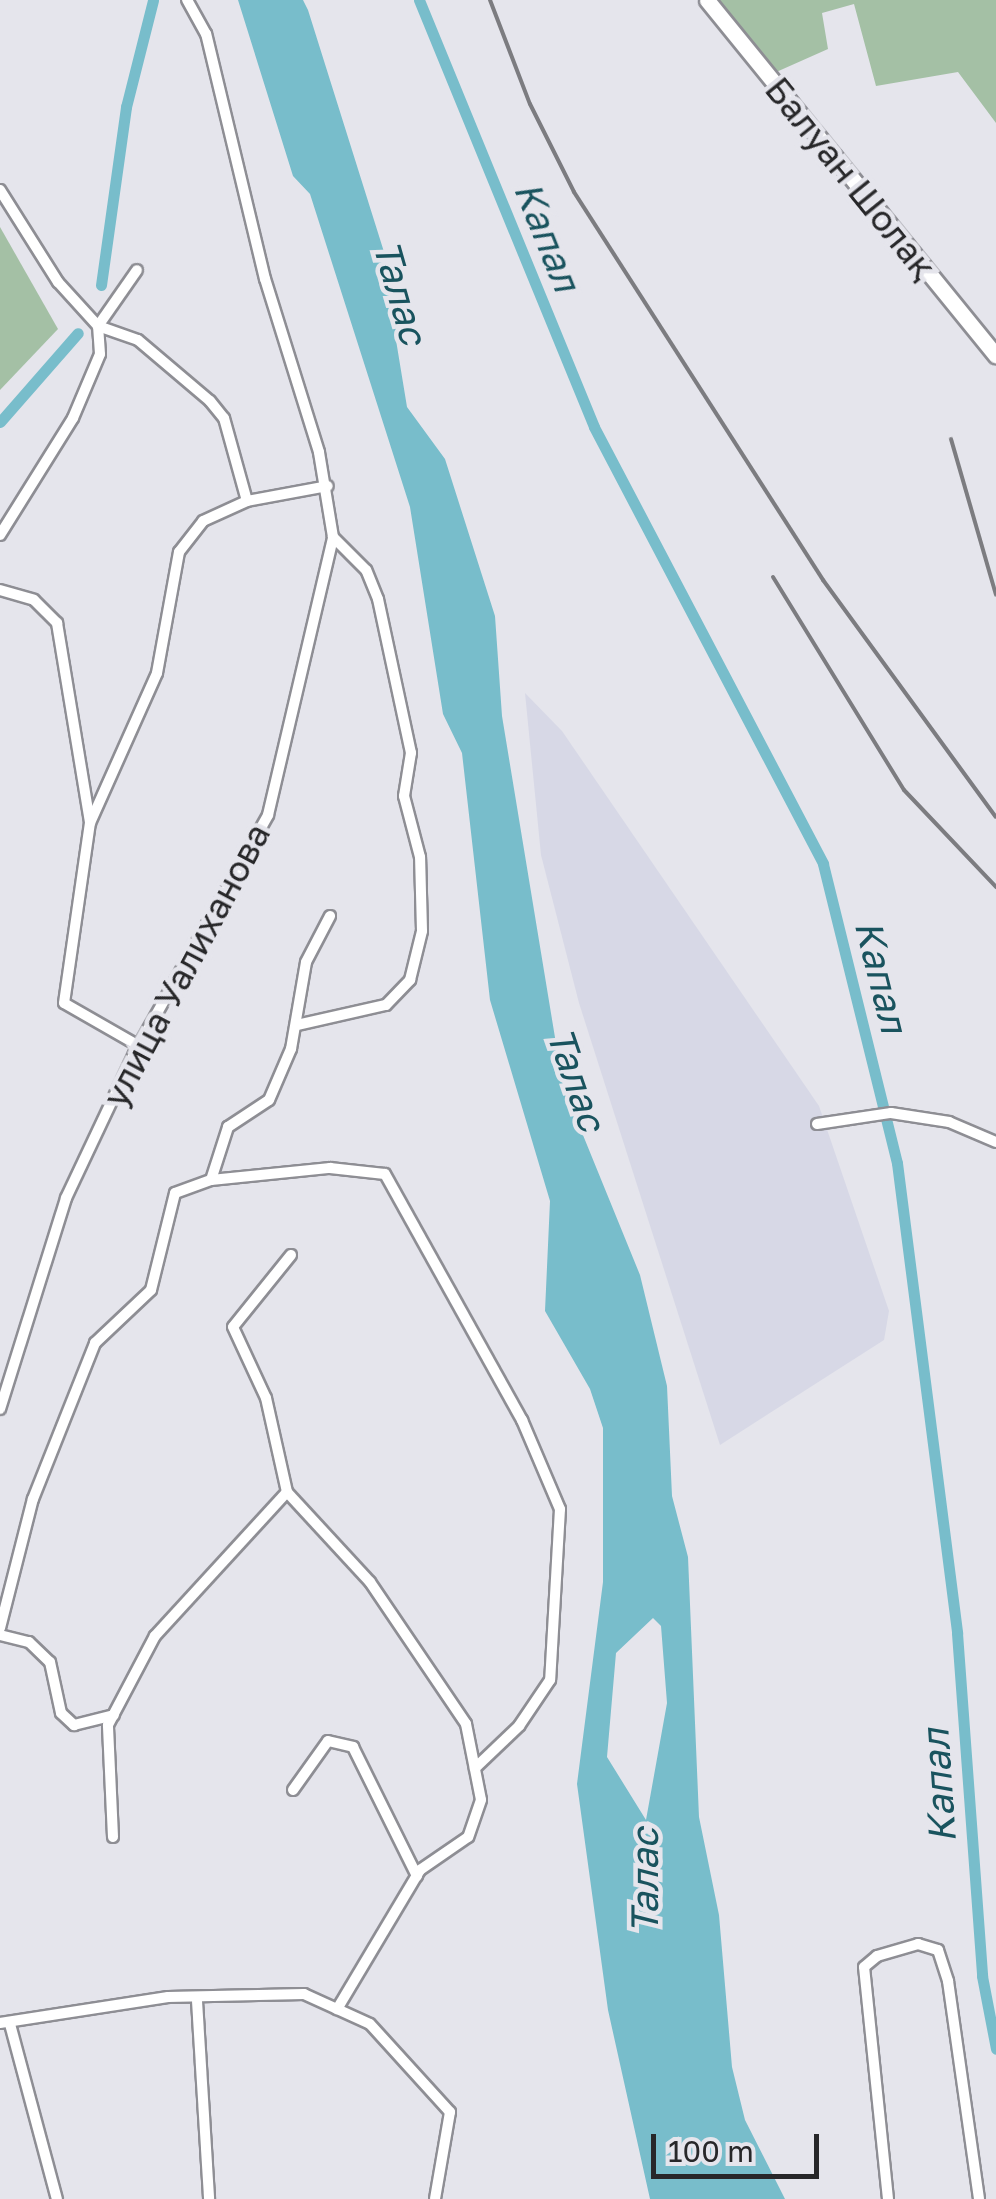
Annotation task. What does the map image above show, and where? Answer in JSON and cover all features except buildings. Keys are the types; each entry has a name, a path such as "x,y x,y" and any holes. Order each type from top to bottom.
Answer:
{"main road":[{"name":"Балуан Шолақ","path":"708,0 993,345"}],"street":[{"name":"улица Уалиханова","path":"0,1409 66,1198 139,1046 268,814 334,537 328,486 264,279 206,34 188,2"},
{"path":"0,190 58,282 98,326 138,340 210,401 224,418 248,501"},
{"path":"0,535 93,378 98,326 137,270"},
{"path":"139,1046 64,1003 90,823 156,673 180,552 202,521 248,501 328,486"},
{"path":"297,1025 386,1004 418,964 422,931 420,857 404,796 411,753 378,599 366,570 334,537"},
{"path":"0,590 34,600 56,623 90,823"},
{"path":"211,1180 228,1127 269,1100 297,1025 306,962 330,916"},
{"path":"817,1124 861,1114 892,1113 949,1122 996,1142"},
{"path":"114,1715 74,1725 61,1713 50,1662 28,1642 0,1632 33,1499 95,1342 151,1290 175,1193 211,1180 330,1168 385,1174 522,1420 560,1509 550,1680 519,1726 475,1768"},
{"path":"291,1256 232,1327 266,1398 288,1492 370,1582 466,1724 481,1800 468,1837 418,1876 337,2009"},
{"path":"113,1837 108,1726 155,1636 288,1492"},
{"path":"293,1790 328,1741 353,1746 418,1876"},
{"path":"888,2199 864,1967 894,1950 918,1944 938,1950 979,2199"},
{"path":"57,2199 5,2023 168,1997 197,2001 304,1994 370,2024 450,2112 435,2199"},
{"path":"197,2001 209,2199"}],"shaded area":[{"path":"525,693 562,731 819,1106 889,1311 884,1340 720,1445 579,1003 541,855"}],"green space":[{"path":"718,0 996,0 996,123 958,72 876,86 854,4 822,13 828,49 774,73"},
{"path":"0,227 58,329 0,390"}],"water":[{"name":"Талас","path":"238,0 303,0 308,10 401,306 395,334 407,407 445,459 495,616 502,716 563,1086 640,1275 667,1386 672,1496 688,1557 699,1817 719,1915 732,2067 745,2120 785,2199 650,2199 608,2010 577,1784 603,1582 603,1428 590,1389 545,1311 550,1201 490,1000 462,753 443,714 410,507 310,194 293,176","holes":["653,1618 661,1626 667,1703 646,1820 607,1757 616,1653"]}],"waterway":[{"path":"101,285 126,107 153,0"},
{"name":"Капал","path":"419,0 594,427 823,864 897,1163 957,1633 982,1976 996,2049"},
{"path":"0,422 78,333"}],"railway":[{"path":"490,0 530,104 574,192 823,580 996,817"},
{"path":"951,439 996,595"},
{"path":"773,577 904,790 996,887"}]}
